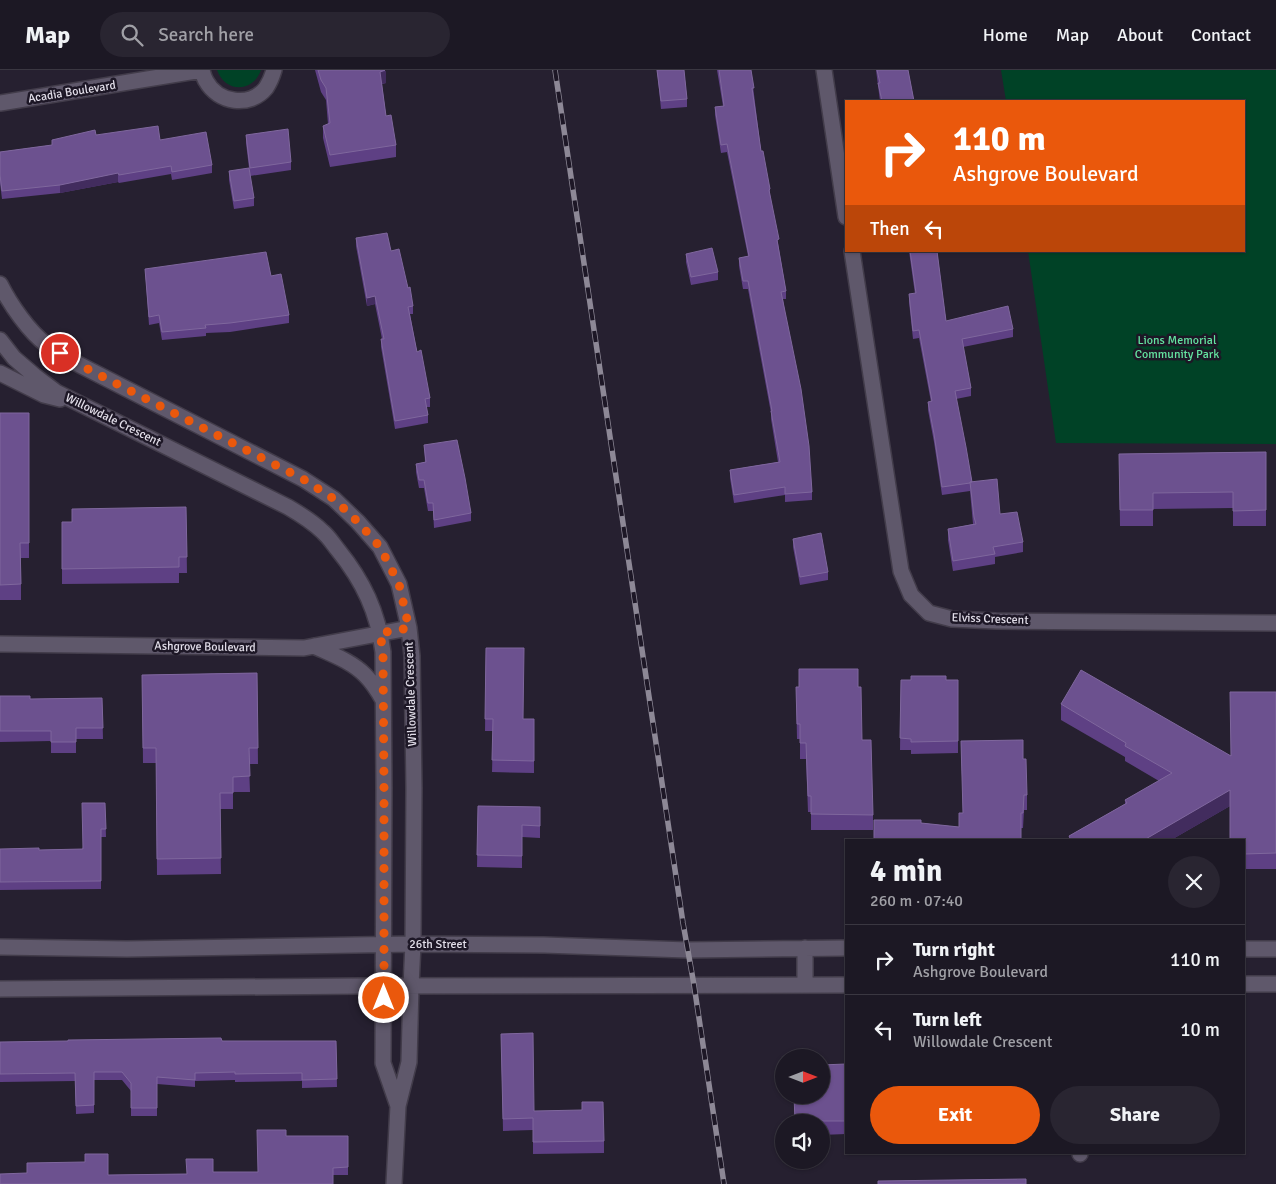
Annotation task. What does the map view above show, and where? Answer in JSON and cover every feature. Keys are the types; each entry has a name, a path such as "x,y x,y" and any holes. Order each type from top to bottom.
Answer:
{"street":[{"name":"Acadia Boulevard","path":"0,103 202,70 206,81 222,97 234,101 245,100 256,96 265,89 272,79 274,70"},
{"path":"824,70 845,210"},
{"name":"Elviss Crescent","path":"852,252 901,571 910,595 929,613 952,620 1276,622"},
{"name":"Willowdale Crescent","path":"0,284 33,332 47,345 74,362 303,479 334,499 380,547 399,584 409,628 412,656 414,788 413,944 409,1062 398,1106"},
{"path":"0,304 20,315"},
{"name":"Willowdale Crescent","path":"0,340 14,358 56,392 288,507 308,520 324,532 347,560 363,585 380,633 383,652 383,1062 398,1106"},
{"path":"0,373 44,395 74,401"},
{"name":"Ashgrove Boulevard","path":"0,644 304,648 409,628"},
{"path":"314,646 345,660 364,673 383,700"},
{"name":"26th Street","path":"0,947 128,949 413,944 544,945 687,950 845,948"},
{"path":"805,948 805,984"},
{"path":"1245,949 1276,949"},
{"path":"0,989 845,984"},
{"path":"1245,984 1276,984"},
{"path":"394,1184 398,1106"}],"green space":[{"path":"217,70 261,70 252,83 239,87 226,83"},
{"name":"Lions Memorial Community Park","path":"1001,70 1276,70 1276,444 1056,443 1028,252 1245,252 1245,100 1006,100"}],"building":[{"path":"318,70 385,70 380,72 386,116 391,115 396,145 330,155 323,126 330,123 326,88"},
{"path":"657,70 684,70 687,99 661,101"},
{"path":"719,70 751,70 761,151 763,151 779,239 777,240 786,291 781,292 801,389 809,446 812,492 785,494 785,487 734,495 730,470 780,462 748,281 743,281 739,258 749,256 727,144 721,145 715,107 724,106"},
{"path":"877,70 908,70 914,100 882,100 878,83 880,83"},
{"path":"158,126 160,140 206,132 212,165 172,172 171,166 119,175 118,173 60,185 2,191 0,152 52,145 52,140 95,130 96,135"},
{"path":"288,129 291,162 250,168 246,135"},
{"path":"249,168 254,198 234,201 229,171"},
{"path":"387,233 391,251 399,249 408,288 410,287 413,306 408,307 417,352 421,350 430,398 425,399 428,415 395,421 381,339 384,339 375,296 367,298 356,238"},
{"path":"712,248 718,272 691,277 686,254"},
{"path":"266,252 271,276 281,274 289,315 205,325 206,328 162,332 159,315 149,317 145,269"},
{"path":"910,252 937,252 946,321 1008,306 1013,329 962,339 971,388 955,391 972,482 970,483 942,487 928,402 932,401 919,330 913,331 909,294 916,293"},
{"path":"0,413 29,413 29,543 20,543 21,584 0,585"},
{"path":"457,440 471,513 434,520 433,503 428,503 424,480 419,480 416,464 426,462 424,445"},
{"path":"1266,452 1266,510 1233,511 1233,492 1153,493 1153,510 1120,510 1119,454"},
{"path":"997,479 1000,514 1017,512 1023,542 993,547 995,554 953,561 948,529 976,524 970,482"},
{"path":"186,507 187,557 179,557 179,567 62,569 62,522 72,522 72,509"},
{"path":"821,533 828,572 800,577 793,539"},
{"path":"486,648 524,648 523,719 534,719 534,761 492,760 493,719 485,719"},
{"path":"799,669 858,669 858,687 861,687 862,740 871,740 873,815 811,814 811,796 808,796 806,743 800,743 800,724 797,724 796,687 799,687"},
{"path":"1081,670 1231,756 1230,692 1276,692 1276,853 1245,854 1245,839 1230,839 1230,790 1146,839 1070,839 1069,836 1127,803 1125,800 1172,773 1125,746 1126,743 1061,704"},
{"path":"257,673 258,748 249,748 250,776 233,777 233,793 220,793 221,858 157,859 156,748 143,748 142,675"},
{"path":"911,676 946,676 946,680 958,680 958,741 911,742 911,739 900,738 901,680 911,680"},
{"path":"0,696 30,696 30,699 102,698 103,728 76,728 76,742 51,742 51,731 0,731"},
{"path":"1023,740 1023,759 1026,759 1027,795 1024,795 1023,813 1021,813 1021,839 874,839 874,820 921,820 921,823 959,827 959,813 963,813 961,741"},
{"path":"82,803 105,803 106,829 101,829 101,881 0,882 0,849 83,849"},
{"path":"478,806 540,807 540,826 522,825 522,856 477,855"},
{"path":"533,1033 534,1111 582,1110 582,1102 603,1102 604,1141 533,1142 533,1118 503,1119 501,1034"},
{"path":"221,1038 222,1041 336,1041 337,1079 302,1080 302,1073 235,1074 235,1072 195,1073 195,1080 157,1077 157,1108 131,1108 131,1083 122,1072 94,1072 94,1105 76,1106 75,1073 0,1074 0,1042"},
{"path":"845,1064 845,1121 830,1121 830,1114 795,1114 794,1104 830,1104 830,1065"},
{"path":"257,1130 286,1130 286,1136 348,1136 348,1167 333,1168 333,1184 0,1184 0,1174 27,1173 27,1163 85,1162 85,1154 108,1154 108,1175 187,1174 186,1159 213,1159 213,1172 258,1172"},
{"path":"1026,1179 1026,1184 878,1184 878,1181"}],"railway":[{"path":"555,70 724,1184"}],"route":[{"path":"60,353 74,362 303,479 334,499 380,547 399,584 409,628 380,633 383,652 384,998"}]}
